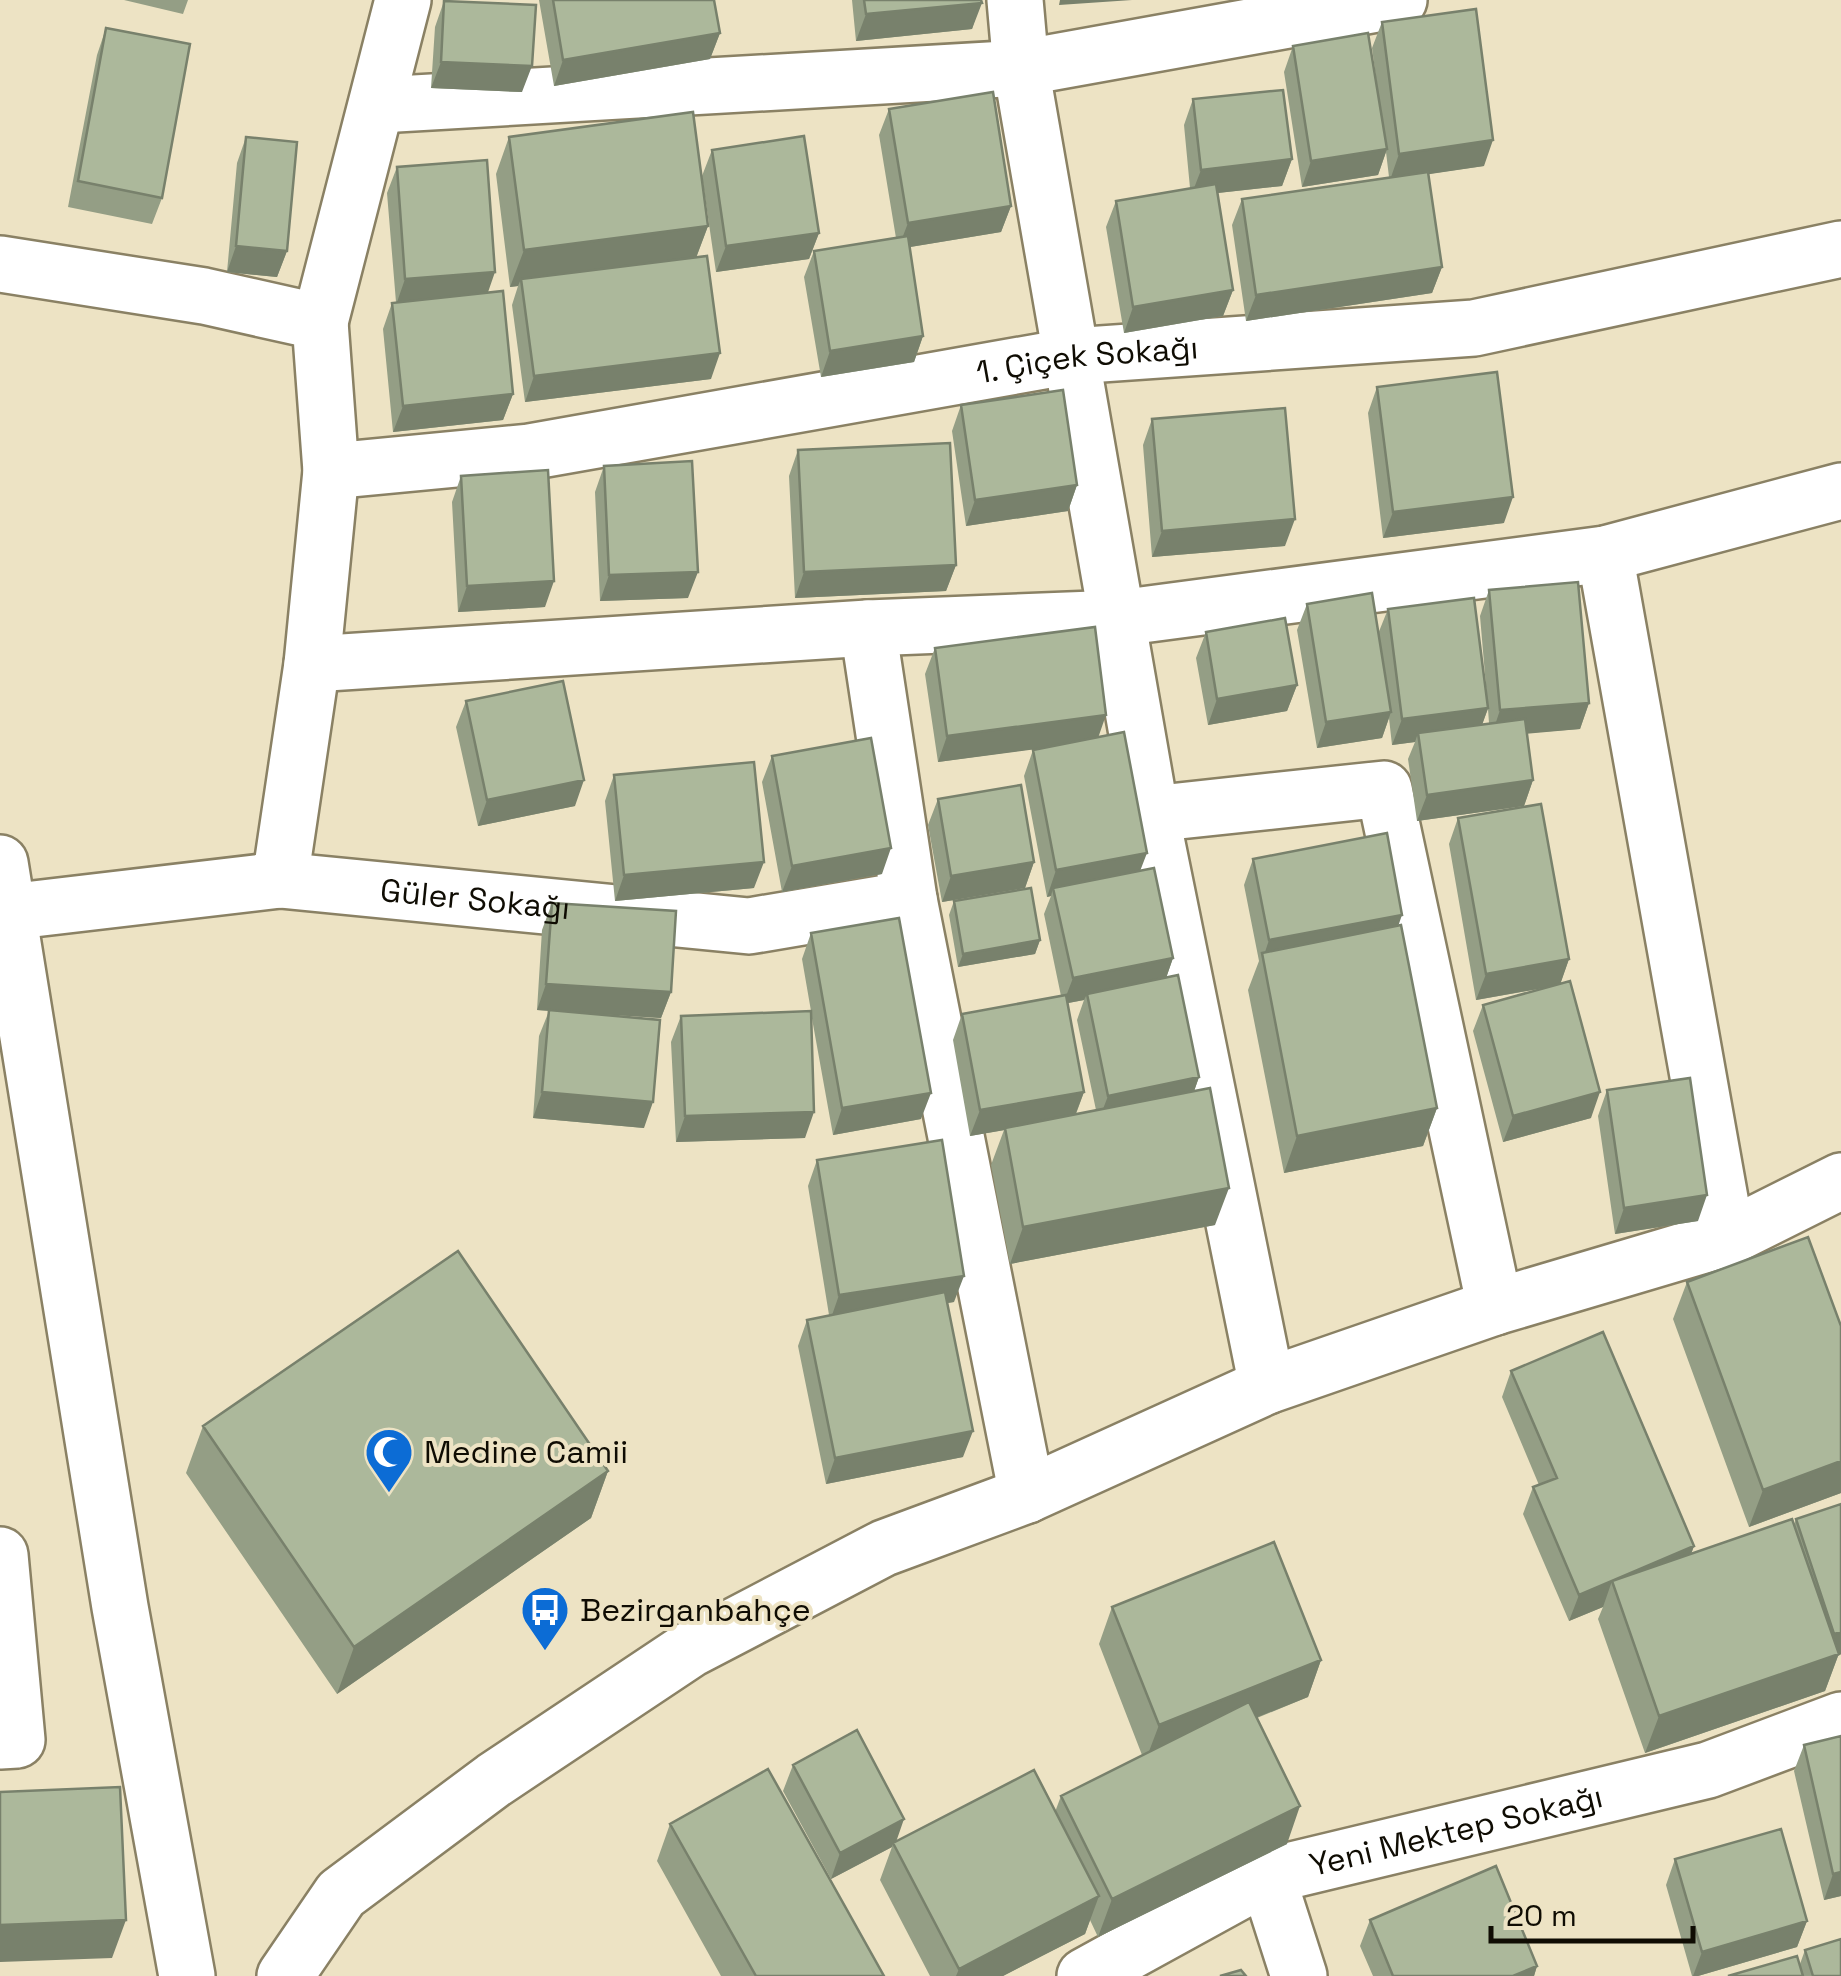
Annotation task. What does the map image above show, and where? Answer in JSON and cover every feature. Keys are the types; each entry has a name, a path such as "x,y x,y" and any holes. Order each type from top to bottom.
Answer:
{"street":[{"path":"280,880 312,664 331,471 320,322 403,0"},
{"path":"1015,0 1021,68 1151,814 1267,1386"},
{"path":"379,104 1021,68 1399,0"},
{"name":"1. Çiçek Sokağı","path":"331,471 529,452 1072,356 1474,328 1841,250"},
{"path":"0,264 204,296 320,322"},
{"path":"312,664 868,628 1119,618 1605,554 1841,491"},
{"path":"1605,554 1728,1238"},
{"path":"868,628 909,899 1027,1495"},
{"path":"1151,814 1384,789 1495,1307"},
{"name":"Güler Sokağı","path":"4,887 280,880 749,926 909,899"},
{"path":"4,887 120,1607 187,1976"},
{"path":"285,1976 340,1894 494,1780 689,1650 884,1548 1027,1495 1267,1386 1495,1307 1728,1238 1841,1181"},
{"path":"0,1555 17,1740 0,1741"},
{"name":"Yeni Mektep Sokağı","path":"1084,1976 1266,1876 1708,1770 1841,1720"},
{"path":"1266,1876 1298,1976"}],"building":[{"path":"553,0 714,0 720,33 563,60"},
{"path":"864,0 981,0 982,3 866,14"},
{"path":"444,1 536,5 532,66 441,62"},
{"path":"1476,9 1493,140 1399,154 1382,22"},
{"path":"106,28 190,44 162,198 78,181"},
{"path":"1368,33 1387,149 1311,161 1293,46"},
{"path":"1283,90 1292,159 1201,170 1193,99"},
{"path":"993,92 1011,206 908,223 889,109"},
{"path":"693,112 708,226 524,250 509,137"},
{"path":"804,136 819,233 726,246 712,150"},
{"path":"246,137 297,142 287,251 236,246"},
{"path":"487,160 495,272 405,279 397,167"},
{"path":"1428,172 1442,267 1256,295 1242,199"},
{"path":"1216,184 1233,290 1133,307 1116,201"},
{"path":"908,236 923,336 830,351 814,251"},
{"path":"707,256 720,353 534,376 521,279"},
{"path":"503,291 513,394 403,406 392,303"},
{"path":"1497,372 1513,497 1393,512 1377,387"},
{"path":"1063,390 1077,485 975,500 961,405"},
{"path":"1285,408 1295,519 1162,531 1152,419"},
{"path":"950,443 956,565 804,572 798,450"},
{"path":"692,461 698,572 609,575 604,466"},
{"path":"548,470 554,581 467,586 461,476"},
{"path":"1578,582 1589,703 1500,710 1489,590"},
{"path":"1372,593 1391,712 1326,722 1307,604"},
{"path":"1474,598 1488,708 1402,719 1388,609"},
{"path":"1285,618 1297,685 1217,699 1206,632"},
{"path":"1095,627 1106,715 947,736 935,648"},
{"path":"563,681 584,780 487,800 466,701"},
{"path":"1525,719 1533,780 1427,795 1418,733"},
{"path":"1124,732 1147,853 1056,870 1033,750"},
{"path":"871,738 891,848 792,866 772,756"},
{"path":"754,762 764,862 624,875 614,775"},
{"path":"1021,785 1034,862 951,876 938,799"},
{"path":"1541,804 1569,959 1486,974 1458,818"},
{"path":"1387,833 1402,915 1269,940 1253,859"},
{"path":"1154,868 1173,958 1073,978 1053,888"},
{"path":"1031,888 1040,940 963,954 954,901"},
{"path":"552,903 676,911 671,992 546,984"},
{"path":"899,918 931,1093 842,1108 811,933"},
{"path":"1401,925 1437,1108 1297,1136 1262,953"},
{"path":"1178,975 1199,1077 1108,1096 1087,994"},
{"path":"1570,981 1600,1092 1513,1116 1483,1005"},
{"path":"1066,995 1084,1092 980,1110 962,1014"},
{"path":"549,1010 660,1020 653,1102 542,1092"},
{"path":"811,1011 814,1112 685,1116 681,1016"},
{"path":"1690,1078 1707,1195 1624,1208 1607,1090"},
{"path":"1210,1088 1229,1188 1023,1227 1005,1128"},
{"path":"942,1140 964,1276 839,1295 817,1160"},
{"path":"1808,1237 1841,1326 1841,1461 1763,1490 1687,1282"},
{"name":"Medine Camii","path":"458,1251 608,1471 354,1647 203,1426"},
{"path":"945,1292 973,1431 835,1458 807,1320"},
{"path":"1603,1332 1694,1546 1579,1595 1533,1487 1557,1478 1511,1371"},
{"path":"1841,1504 1841,1632 1834,1634 1796,1519"},
{"path":"1792,1519 1839,1654 1659,1716 1612,1581"},
{"path":"1274,1542 1321,1660 1159,1725 1112,1607"},
{"path":"1249,1702 1300,1806 1112,1899 1061,1796"},
{"path":"857,1730 904,1819 840,1853 793,1765"},
{"path":"1841,1736 1841,1872 1833,1874 1804,1745"},
{"path":"768,1769 884,1976 756,1976 670,1824"},
{"path":"1034,1770 1099,1896 959,1969 893,1843"},
{"path":"120,1787 126,1920 0,1925 0,1792"},
{"path":"1781,1829 1807,1921 1702,1952 1675,1859"},
{"path":"1496,1866 1537,1966 1513,1976 1393,1976 1370,1920"},
{"path":"1841,1939 1841,1976 1813,1976 1805,1950"},
{"path":"1797,1956 1803,1976 1728,1976"},
{"path":"1241,1970 1246,1976 1220,1976"}],"place":[{"name":"Medine Camii","path":"389,1494"},
{"name":"Bezirganbahçe","path":"545,1652"}]}
